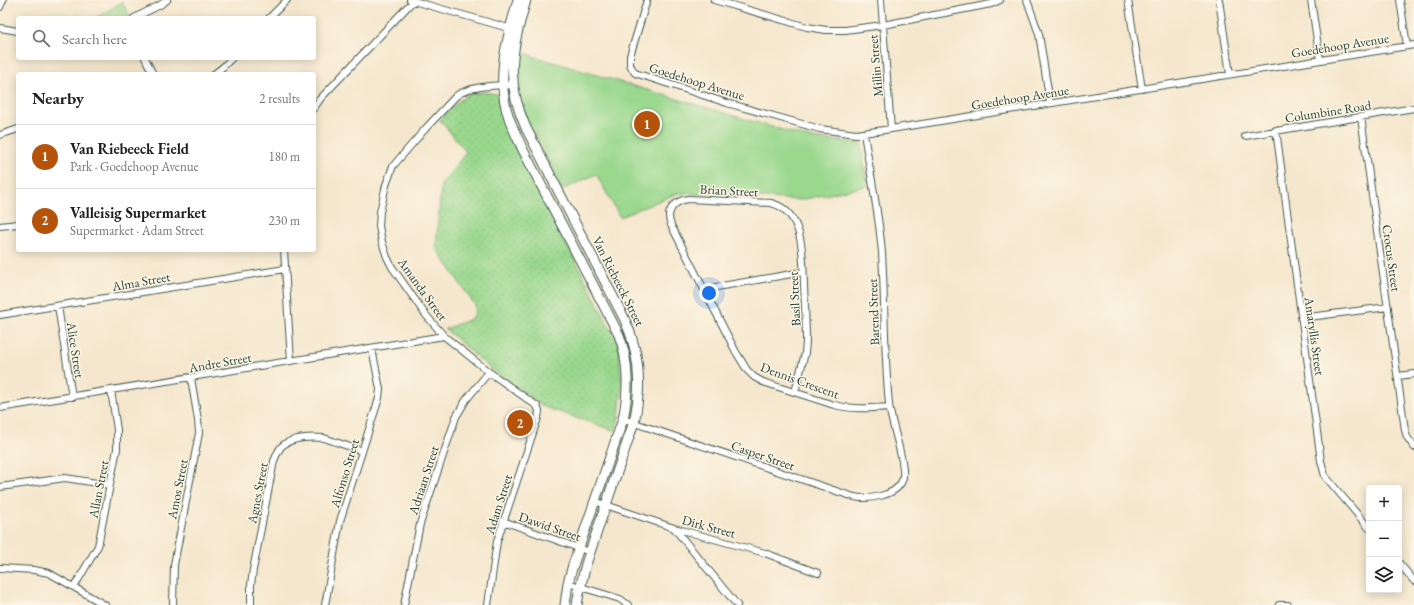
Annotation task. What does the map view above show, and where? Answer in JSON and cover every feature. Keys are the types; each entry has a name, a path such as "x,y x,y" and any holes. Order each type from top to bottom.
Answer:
{"street":[{"path":"0,7 3,0"},
{"path":"138,16 167,0"},
{"path":"272,16 286,0"},
{"path":"316,105 411,0 514,29"},
{"name":"Van Riebeeck Street","path":"518,0 511,66 517,106 526,128 622,313 636,351 639,377 638,399 634,422 590,552 580,586 578,605"},
{"name":"Van Riebeeck Street","path":"526,0 503,60 503,86 506,108 515,134 620,339 624,353 627,376 627,397 623,419 578,548 568,582 565,605"},
{"name":"Goedehoop Avenue","path":"647,0 630,56 630,65 635,73 727,103 820,129 846,133 864,133 891,129 1414,45"},
{"path":"714,0 807,27 817,29 845,30 883,25 991,4 1000,0"},
{"name":"Millin Street","path":"881,0 891,129"},
{"path":"1027,0 1039,34 1050,103"},
{"path":"1128,0 1142,89"},
{"path":"1219,0 1230,74"},
{"path":"1311,0 1320,60"},
{"path":"1400,0 1407,46"},
{"path":"3,29 16,31"},
{"path":"146,60 152,72"},
{"path":"216,72 230,60"},
{"name":"Amanda Street","path":"513,85 467,91 456,96 393,166 382,200 379,226 382,242 389,262 425,314 444,336 489,372 537,406 540,413"},
{"name":"Columbine Road","path":"1245,136 1414,108"},
{"name":"Crocus Street","path":"1361,117 1405,430 1407,437 1414,446"},
{"path":"0,135 16,130"},
{"name":"Amaryllis Street","path":"1276,130 1323,470 1328,479 1366,524"},
{"name":"Barend Street","path":"864,133 881,244 889,407 904,471 902,482 897,488"},
{"name":"Brian Street","path":"674,205 681,200 688,199 771,203 784,208"},
{"name":"Dennis Crescent","path":"674,205 670,213 669,221 736,352 747,370 760,380 834,405 847,408 889,407"},
{"name":"Basil Street","path":"784,208 792,219 803,248 806,349 794,392"},
{"path":"0,226 16,224"},
{"path":"284,252 291,361"},
{"name":"Alma Street","path":"0,315 285,269"},
{"path":"704,289 803,272"},
{"name":"Alice Street","path":"58,306 72,397"},
{"path":"1301,318 1388,307"},
{"name":"Andre Street","path":"0,408 372,349 444,336"},
{"name":"Alfonso Street","path":"325,605 340,521 380,394 377,367 372,349"},
{"name":"Adriaan Street","path":"404,605 420,524 456,417 466,400 489,372"},
{"path":"1398,376 1414,374"},
{"name":"Amos Street","path":"173,605 174,565 199,433 191,378"},
{"name":"Allan Street","path":"74,587 98,546 118,444 111,390"},
{"name":"Adam Street","path":"488,605 495,551 503,521 540,413"},
{"name":"Casper Street","path":"623,419 854,497 872,497 888,493 897,488"},
{"name":"Agnes Street","path":"251,605 253,570 274,461 278,451 282,446 290,442 318,437 362,451"},
{"path":"0,487 66,478 110,485"},
{"name":"Dirk Street","path":"594,501 674,528 765,553 818,572"},
{"name":"Dawid Street","path":"503,521 590,552"},
{"path":"674,528 737,605"},
{"path":"1402,567 1414,581"},
{"path":"0,568 43,571 57,576 104,605"},
{"path":"568,582 620,599 628,605"},
{"path":"1279,605 1288,605"}],"green space":[{"path":"122,2 130,16 99,16"},
{"path":"519,52 809,138 861,143 867,186 800,200 678,193 620,217 596,174 562,190 523,111 517,85"},
{"path":"483,92 497,94 505,124 618,343 622,385 619,418 615,431 544,407 491,369 445,329 473,318 476,307 436,248 441,185 466,152 440,120 456,103 469,94"}],"place":[{"name":"Van Riebeeck Field","path":"647,124"},
{"name":"Valleisig Supermarket","path":"520,423"}]}
